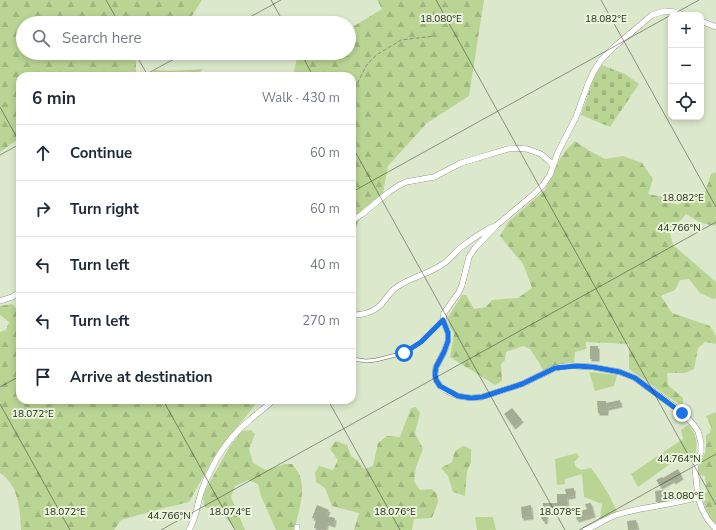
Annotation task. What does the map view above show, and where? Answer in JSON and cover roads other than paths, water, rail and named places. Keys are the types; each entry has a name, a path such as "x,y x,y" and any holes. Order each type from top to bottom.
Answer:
{"street":[{"path":"674,12 665,11 652,14 614,46 601,60 588,84 576,117 558,152 550,175 539,189 497,225 475,248 469,257 459,292 444,313 443,320 448,333 448,341 436,367 435,374 436,380 440,386 458,396 471,398 482,397 522,384 555,368 566,366 593,367 620,372 635,378 682,413 698,431 701,443 701,452 695,467 698,497 708,520 716,529"},
{"path":"704,22 716,27"},
{"path":"356,218 389,192 406,182 434,177 461,163 511,148 527,149 540,154 553,166"},
{"path":"356,315 371,312 397,287 443,264 469,242 497,225"},
{"path":"0,301 16,294"},
{"path":"189,530 195,518 201,492 222,449 232,437 269,404"},
{"path":"585,530 614,516 639,509 684,502 698,497"}],"lane":[{"path":"356,360 366,361 376,360 404,353 421,342 443,320"}]}
